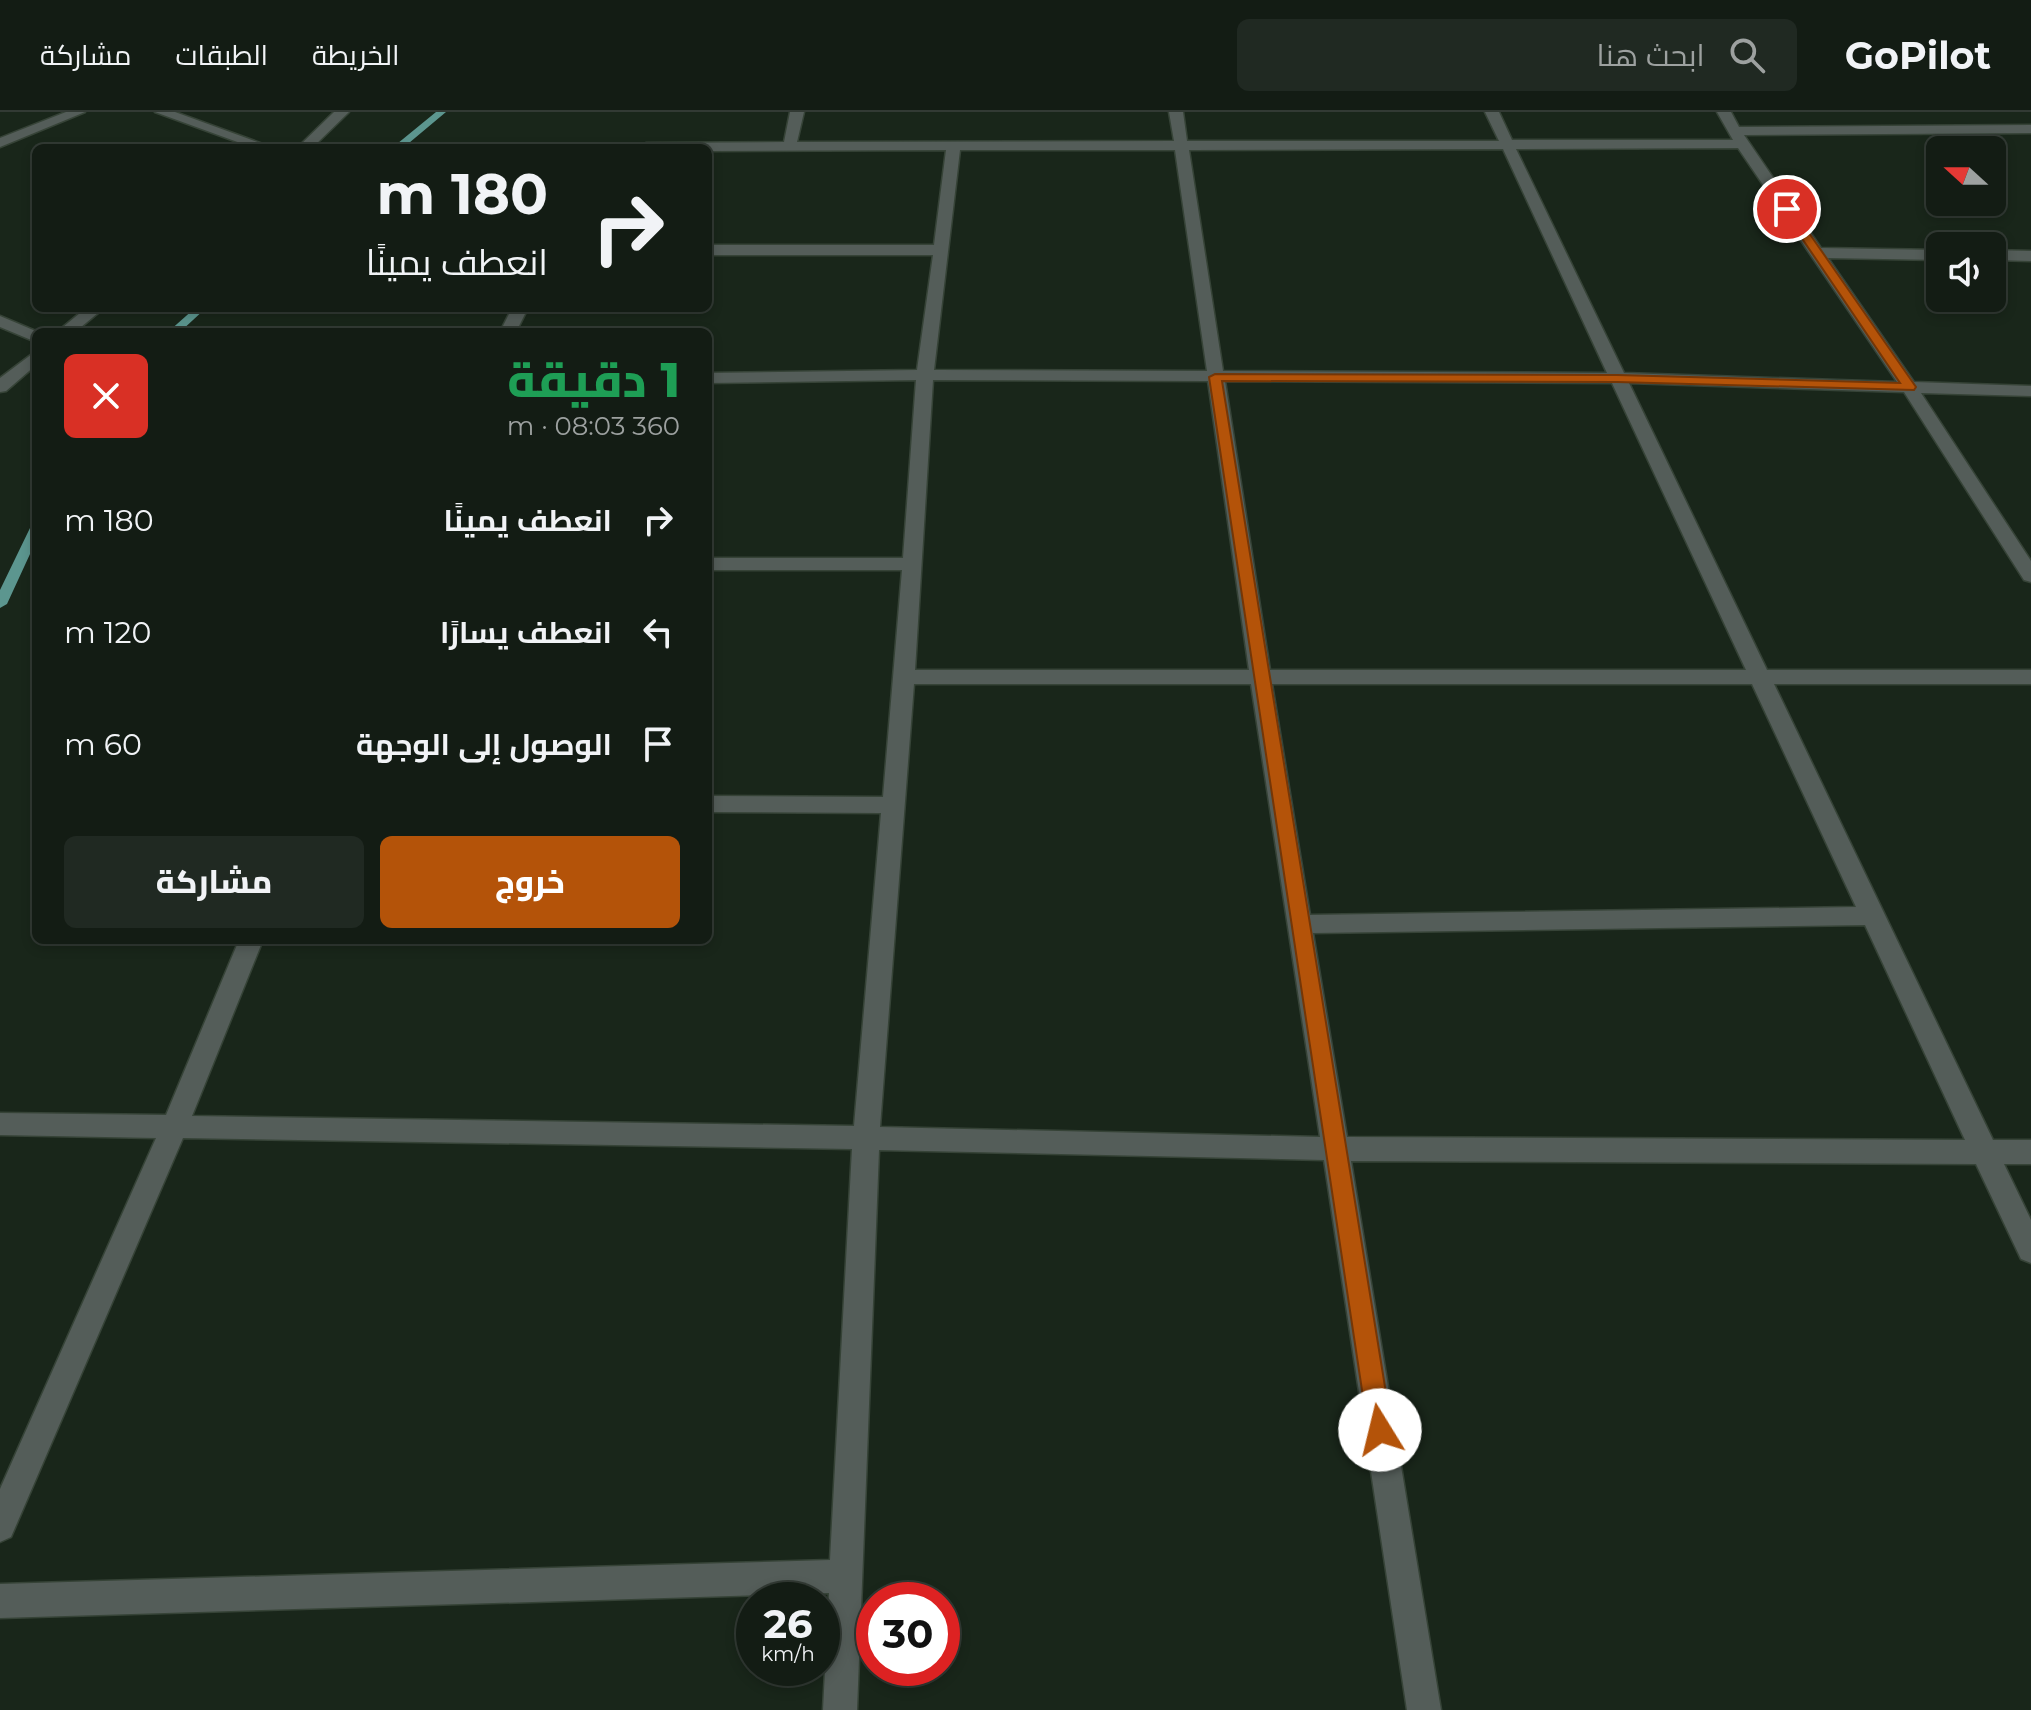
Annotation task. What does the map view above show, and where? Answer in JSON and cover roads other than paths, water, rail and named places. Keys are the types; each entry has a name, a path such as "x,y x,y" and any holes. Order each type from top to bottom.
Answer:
{"street":[{"path":"0,143 78,112"},
{"path":"162,112 255,144"},
{"path":"308,144 342,112"},
{"path":"790,145 797,112"},
{"path":"1176,112 1261,678 1424,1710"},
{"path":"1492,112 2031,1250"},
{"path":"1724,112 1909,387 2031,576"},
{"path":"712,146 1506,142 2031,129"},
{"path":"840,1710 866,1138 913,564 925,375 954,144"},
{"path":"712,250 941,250"},
{"path":"1818,253 1926,255"},
{"path":"2006,255 2031,256"},
{"path":"70,328 91,312"},
{"path":"0,321 32,335"},
{"path":"0,387 32,359"},
{"path":"712,378 925,375 1617,378 2031,391"},
{"path":"712,564 913,564"},
{"path":"904,677 1759,680 2031,677"},
{"path":"712,804 894,805"},
{"path":"1300,924 1872,916"},
{"path":"0,1526 174,1128 249,944"},
{"path":"0,1124 1336,1149 2031,1152"},
{"path":"0,1601 847,1576"}],"waterway":[{"path":"402,144 442,112"},
{"path":"178,328 196,312"},
{"path":"0,604 32,536"}]}
